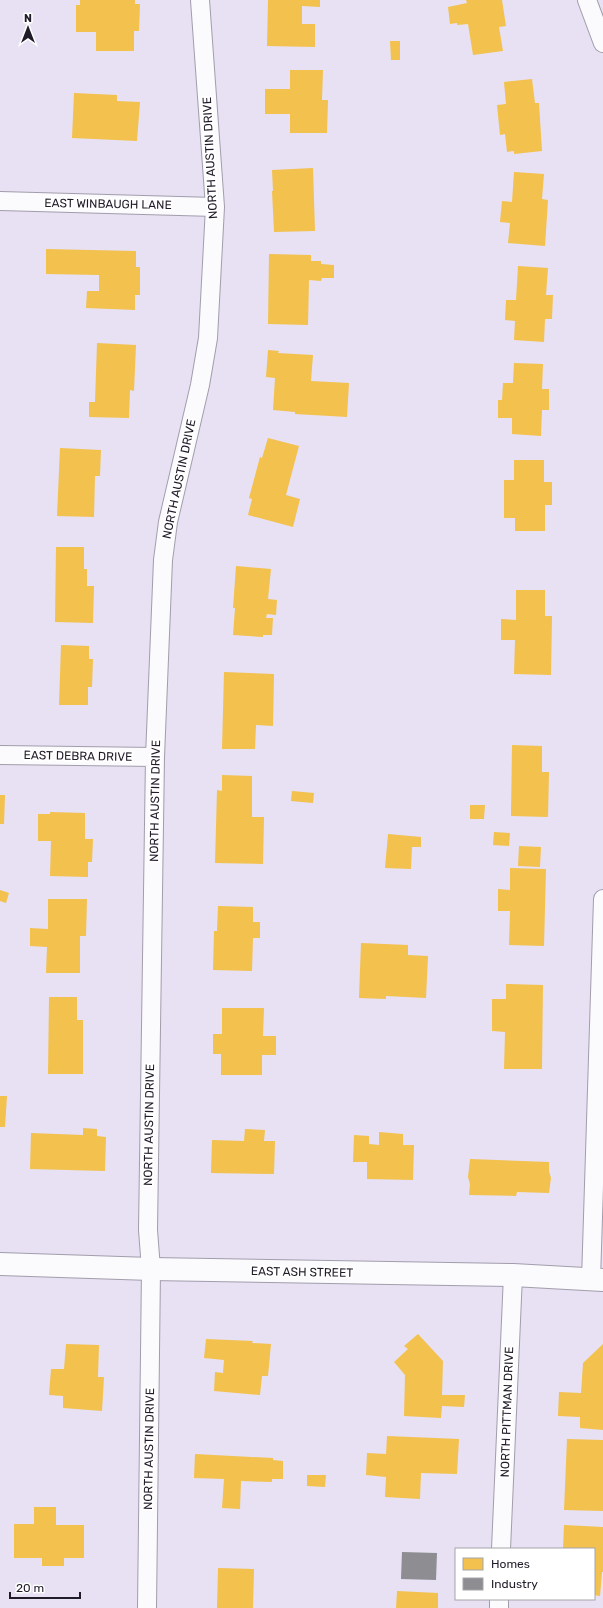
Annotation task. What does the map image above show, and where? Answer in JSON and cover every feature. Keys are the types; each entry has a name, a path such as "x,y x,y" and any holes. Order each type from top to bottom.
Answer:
{"street":[{"name":"NORTH AUSTIN DRIVE","path":"147,1608 151,1269 148,1230 155,757 163,560 168,522 200,385 208,338 215,207 200,0"},
{"path":"587,0 603,43"},
{"name":"EAST WINBAUGH LANE","path":"0,201 215,207"},
{"name":"EAST DEBRA DRIVE","path":"0,755 155,757"},
{"path":"597,1280 603,899"},
{"name":"EAST ASH STREET","path":"0,1264 151,1269 513,1275 597,1280"},
{"name":"NORTH PITTMAN DRIVE","path":"501,1548 513,1275"}],"building: Homes":[{"path":"80,0 135,0 135,4 140,4 139,31 134,31 134,51 96,51 96,32 76,32 76,5 80,5"},
{"path":"268,0 320,0 320,7 302,6 302,24 315,24 315,47 267,46"},
{"path":"466,0 502,0 506,26 499,27 503,51 473,55 468,24 450,24 448,7 467,3"},
{"path":"390,41 400,41 400,60 391,60"},
{"path":"290,70 323,70 322,100 328,100 327,133 290,133 290,114 265,114 265,89 290,89"},
{"path":"532,79 535,103 539,103 542,151 514,154 514,151 507,152 505,134 500,135 497,105 506,104 504,82"},
{"path":"74,93 117,95 117,101 140,102 137,141 72,138"},
{"path":"313,168 315,231 274,232 272,170"},
{"path":"514,172 544,174 542,199 548,200 545,246 508,243 510,223 500,222 502,201 512,202"},
{"path":"46,249 136,251 136,267 140,267 140,295 135,295 135,310 86,308 87,291 99,291 99,275 46,274"},
{"path":"269,254 311,255 311,261 321,261 321,264 334,265 334,278 322,278 321,281 309,280 308,325 268,324"},
{"path":"518,266 548,268 546,295 553,295 552,319 545,319 544,342 514,340 515,321 505,320 506,300 516,300"},
{"path":"97,343 136,345 134,391 130,390 129,418 89,417 89,402 95,402"},
{"path":"268,350 279,351 278,353 313,355 311,381 349,383 347,417 295,414 295,412 273,410 275,378 266,377"},
{"path":"514,363 543,364 542,389 549,389 549,410 542,410 541,436 512,434 512,418 498,418 498,400 502,400 503,383 513,383"},
{"path":"268,438 299,446 286,495 300,499 293,527 248,515 252,499 249,498 260,457 262,458"},
{"path":"60,448 101,450 100,476 95,476 94,517 57,516"},
{"path":"514,460 544,460 544,482 552,482 552,505 545,505 545,531 515,531 515,518 504,518 504,480 514,480"},
{"path":"56,547 84,547 84,569 87,569 87,586 94,586 93,623 55,622"},
{"path":"236,566 271,569 268,599 277,600 276,615 267,614 266,618 273,618 272,635 263,635 263,637 233,635"},
{"path":"516,590 545,590 545,616 552,616 551,675 514,674 515,640 501,640 501,619 516,620"},
{"path":"61,645 89,646 89,659 93,659 92,687 88,687 88,705 59,705"},
{"path":"224,672 274,674 273,726 256,725 255,749 222,749"},
{"path":"512,745 542,746 542,772 549,772 548,817 511,816"},
{"path":"222,775 252,776 252,817 264,817 263,864 215,863 217,790 222,791"},
{"path":"292,791 314,793 313,803 291,801"},
{"path":"0,795 5,795 4,824 0,824"},
{"path":"470,805 485,805 484,819 470,819"},
{"path":"50,812 85,813 85,839 93,839 92,862 88,862 88,877 50,876 51,841 38,841 38,814 50,814"},
{"path":"494,832 510,833 509,846 493,845"},
{"path":"388,834 421,837 421,847 412,847 411,869 385,868"},
{"path":"519,846 541,847 540,867 518,866"},
{"path":"510,868 546,869 544,946 509,945 510,911 498,911 498,889 510,890"},
{"path":"0,890 9,893 6,903 0,901"},
{"path":"48,899 87,899 86,936 80,936 80,973 46,973 47,947 30,946 30,928 48,929"},
{"path":"218,906 253,907 253,922 260,922 260,938 253,938 252,971 213,970 214,931 217,931"},
{"path":"361,943 408,945 408,955 428,956 426,998 386,996 386,999 359,998"},
{"path":"506,984 543,985 542,1069 504,1069 505,1032 492,1031 492,999 506,999"},
{"path":"49,997 77,997 77,1020 83,1020 83,1074 48,1074"},
{"path":"222,1008 264,1008 263,1036 276,1036 276,1055 262,1055 262,1075 221,1075 221,1054 213,1054 213,1034 222,1034"},
{"path":"0,1096 7,1096 5,1127 0,1127"},
{"path":"83,1128 97,1129 97,1136 106,1137 105,1171 30,1169 31,1133 83,1135"},
{"path":"245,1129 265,1130 264,1141 275,1141 274,1174 211,1173 212,1140 244,1141"},
{"path":"379,1132 403,1134 403,1145 414,1145 413,1180 367,1179 367,1162 353,1162 354,1135 369,1136 369,1144 379,1145"},
{"path":"470,1159 549,1162 551,1178 549,1193 517,1192 516,1196 469,1195 470,1184 468,1177"},
{"path":"418,1334 443,1361 442,1395 465,1395 464,1407 442,1406 441,1418 404,1416 405,1375 394,1362 408,1349 404,1346"},
{"path":"206,1339 253,1341 252,1343 271,1344 268,1376 262,1376 260,1395 214,1391 215,1372 223,1373 224,1360 204,1358"},
{"path":"66,1344 99,1345 98,1377 104,1377 102,1411 63,1408 63,1396 49,1395 51,1369 64,1369"},
{"path":"603,1344 603,1430 580,1428 580,1417 558,1416 559,1392 581,1393 583,1363"},
{"path":"387,1436 459,1439 457,1474 421,1473 420,1499 385,1497 386,1477 366,1475 367,1453 386,1454"},
{"path":"567,1439 603,1440 603,1511 564,1510"},
{"path":"195,1454 273,1458 273,1460 283,1461 283,1479 272,1479 272,1482 241,1481 240,1509 222,1508 224,1479 194,1478"},
{"path":"307,1475 326,1475 325,1487 307,1486"},
{"path":"34,1507 56,1507 56,1525 84,1525 84,1558 64,1558 64,1566 42,1566 42,1558 14,1558 14,1524 34,1524"},
{"path":"564,1525 603,1527 603,1572 600,1596 595,1595 595,1548 563,1548"},
{"path":"218,1568 254,1569 253,1608 217,1608"},
{"path":"397,1591 438,1593 438,1608 396,1608"}],"building: Industry":[{"path":"402,1552 437,1553 436,1580 401,1579"}]}
